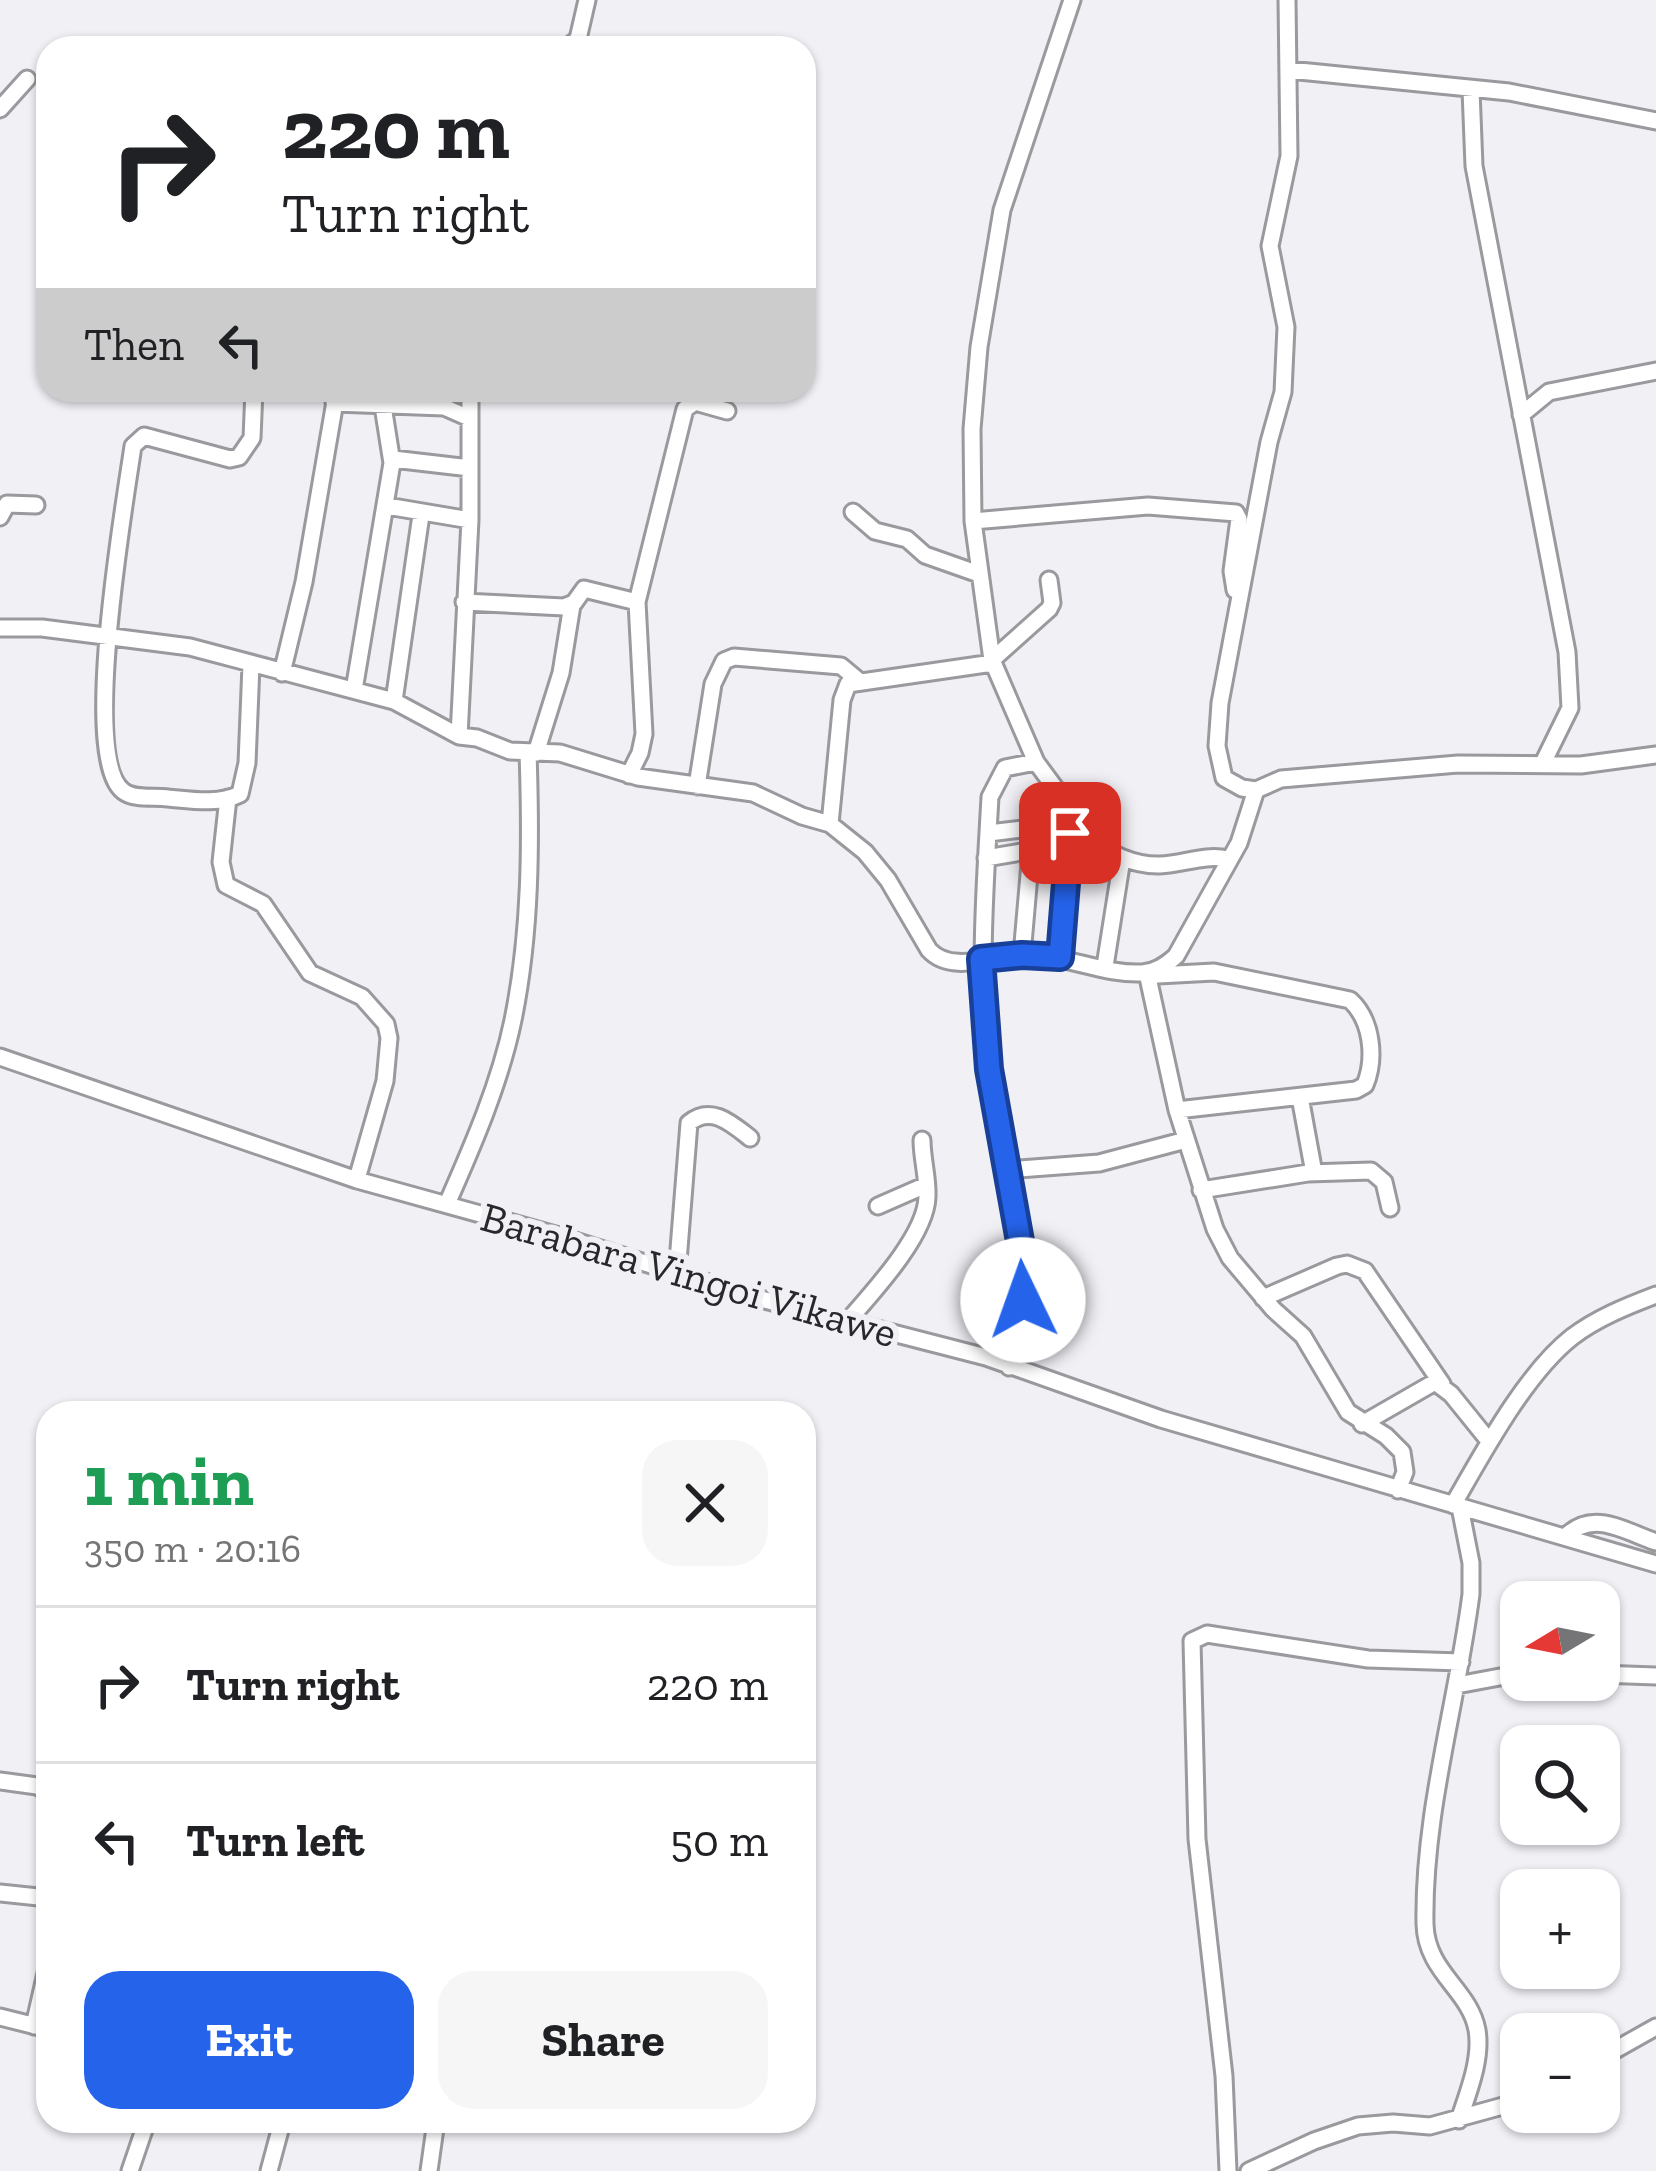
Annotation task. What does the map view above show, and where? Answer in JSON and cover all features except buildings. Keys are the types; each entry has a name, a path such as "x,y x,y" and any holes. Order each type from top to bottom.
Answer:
{"street":[{"path":"579,36 587,0"},
{"path":"1060,957 1070,831 1064,800 1036,762 992,662 973,520 974,387 992,265 1012,174 1072,0"},
{"path":"1287,0 1289,165 1270,246 1286,327 1283,392 1239,598 1216,746 1224,778 1256,790 1297,776 1359,775 1458,764 1581,765 1656,755"},
{"path":"1289,70 1509,92 1656,121"},
{"path":"0,110 27,79"},
{"path":"1471,90 1474,166 1567,652 1570,708 1543,763"},
{"path":"1521,415 1549,392 1656,371"},
{"path":"250,665 240,794 196,801 137,796 121,790 107,755 106,635 136,440 145,436 230,460 239,457 252,438 254,402"},
{"path":"282,673 304,582 335,402"},
{"path":"364,402 444,407 469,418"},
{"path":"459,736 470,520 470,402"},
{"path":"629,775 644,734 637,602 685,409 695,402 727,411"},
{"path":"354,690 393,459 383,406"},
{"path":"393,459 470,468"},
{"path":"0,517 11,503 36,506"},
{"path":"387,506 470,520"},
{"path":"973,520 1148,506 1236,513 1232,572 1239,598"},
{"path":"853,512 875,531 903,538 931,558 980,574"},
{"path":"394,701 421,514"},
{"path":"830,824 842,700 848,684 992,662 1049,609 1049,580"},
{"path":"447,1204 488,1103 512,1023 529,879 532,753 561,673 572,605 584,589 637,602"},
{"path":"464,602 572,605"},
{"path":"0,628 41,628 190,647 394,701 459,736 532,753 580,757 629,775 753,793 830,824 865,852 937,959 963,962 1022,955 1060,957 1149,975 1199,971 1350,1000 1366,1022 1371,1062 1365,1085 1344,1092 1178,1110"},
{"path":"698,786 713,684 724,661 734,657 830,664 842,666 859,681"},
{"path":"1009,1367 1020,1332 1025,1269 989,1069 981,959 995,781 1011,765 1036,762"},
{"path":"1149,975 1176,956 1246,825 1256,790"},
{"path":"228,798 221,862 226,885 262,904 310,973 362,997 386,1024 385,1082 358,1179"},
{"path":"989,833 1005,829 1070,831 1122,859 1156,865 1207,856 1228,859"},
{"path":"1022,955 1033,830"},
{"path":"986,858 1033,850"},
{"path":"1105,966 1122,859"},
{"path":"1149,975 1186,1140 1223,1246 1263,1298 1304,1336 1342,1404 1402,1452 1406,1472 1398,1490"},
{"name":"Barabara Vingoi Vikawe","path":"0,1057 358,1179 846,1323 986,1357 1120,1406 1656,1564"},
{"path":"1300,1097 1314,1173"},
{"path":"677,1274 689,1123 698,1116 716,1115 750,1138"},
{"path":"846,1323 914,1233 927,1204 922,1140"},
{"path":"1006,1170 1099,1163 1186,1140"},
{"path":"1201,1190 1314,1173 1377,1173 1390,1208"},
{"path":"878,1206 926,1185"},
{"path":"1263,1298 1337,1266 1347,1264 1365,1271 1442,1384 1489,1441"},
{"path":"1460,2120 1478,2032 1468,2007 1432,1956 1425,1920 1431,1824 1471,1573 1456,1506 1489,1441 1556,1350 1596,1322 1656,1295"},
{"path":"1362,1424 1428,1383 1442,1384"},
{"path":"1565,1537 1582,1522 1598,1521 1656,1542"},
{"path":"1228,2171 1223,2076 1197,1839 1192,1641 1207,1634 1368,1659 1460,1662"},
{"path":"1620,1675 1656,1676"},
{"path":"1456,1684 1500,1677"},
{"path":"0,1781 36,1786"},
{"path":"0,1893 36,1897"},
{"path":"0,2017 36,2026"},
{"path":"1620,2048 1656,2027"},
{"path":"1249,2171 1358,2126 1393,2122 1430,2126 1500,2108"},
{"path":"130,2171 143,2133"},
{"path":"269,2171 279,2133"},
{"path":"428,2171 434,2133"}],"route":[{"path":"1023,1300 1025,1269 989,1069 981,959 1060,957 1070,833"}]}
